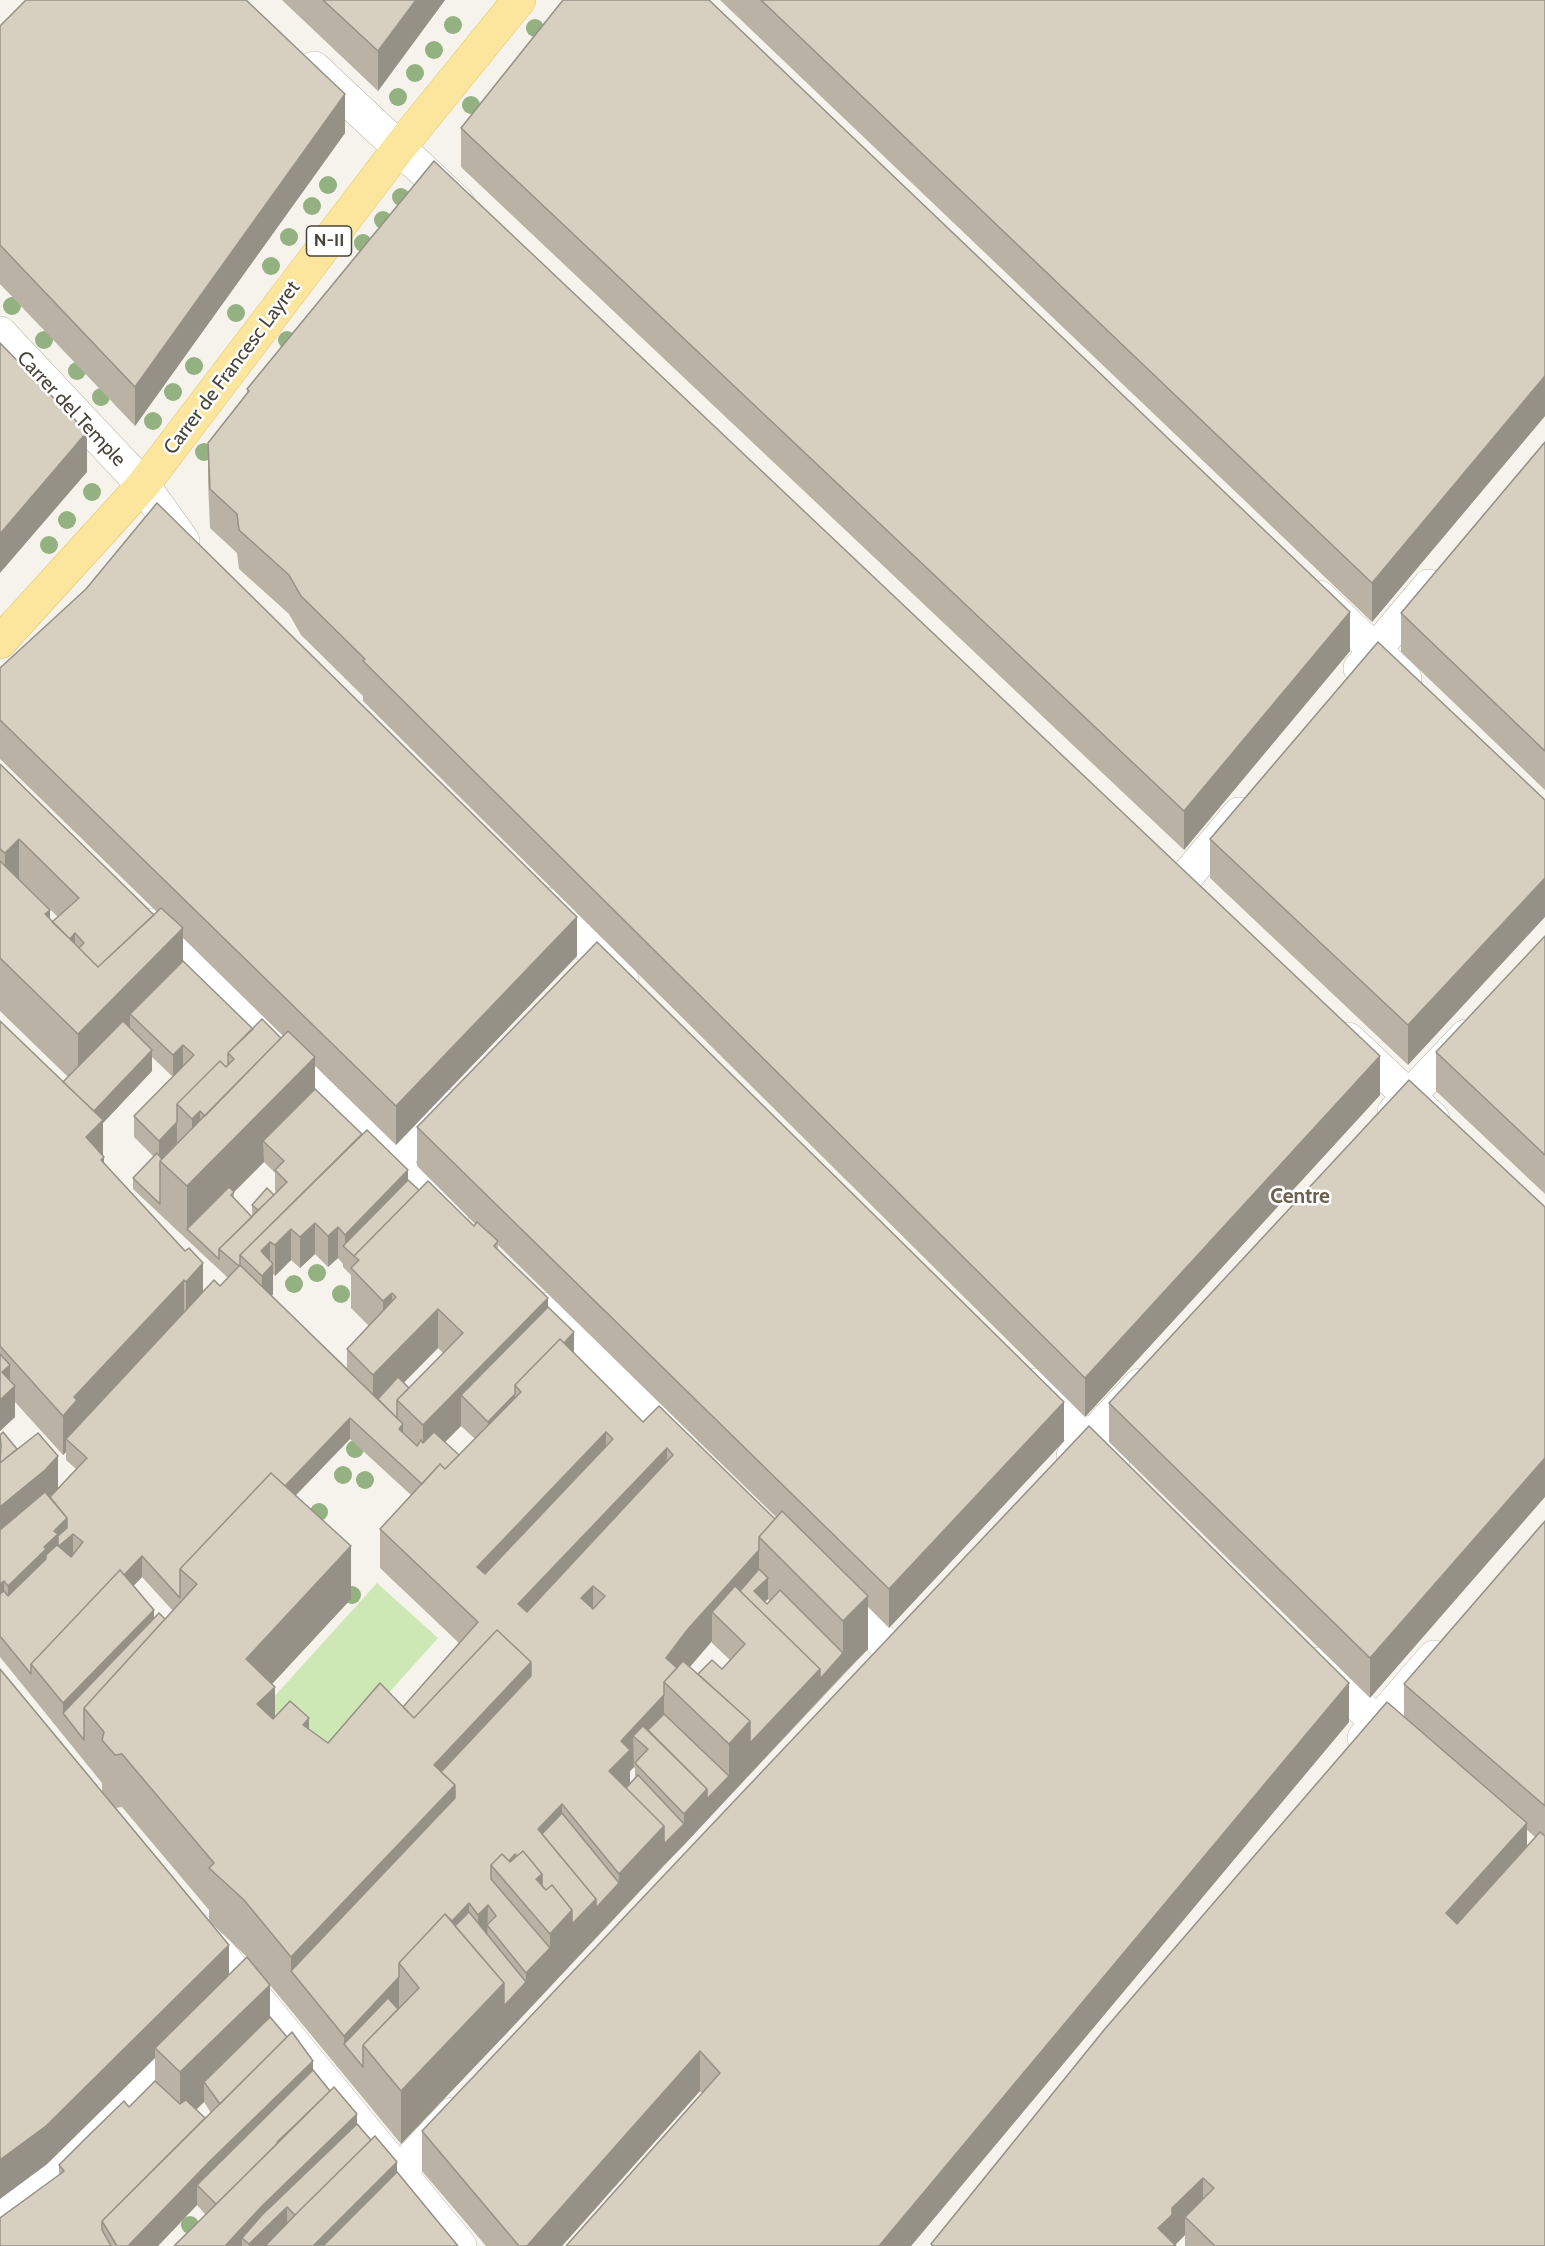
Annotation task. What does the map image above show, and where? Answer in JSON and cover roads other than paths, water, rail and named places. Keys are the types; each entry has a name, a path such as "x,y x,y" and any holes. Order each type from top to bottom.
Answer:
{"main road":[{"name":"Carrer de Francesc Layret","path":"0,642 143,485 399,148 519,0"}],"street":[{"path":"294,49 481,225"},
{"name":"Carrer del Temple","path":"0,333 143,485 183,541 208,566"},
{"path":"1338,695 1444,568"},
{"path":"1297,577 1426,699"},
{"path":"1208,905 1174,873 1256,793"},
{"path":"521,879 589,964 639,998"},
{"path":"128,903 477,1245"},
{"path":"1377,1131 1489,1012"},
{"path":"1325,1017 1451,1136"},
{"path":"392,1162 466,1088"},
{"path":"519,1286 705,1468"},
{"path":"1055,1475 1160,1363"},
{"path":"1011,1365 1130,1482"},
{"path":"815,1576 891,1650"},
{"path":"1346,1759 1453,1635"},
{"path":"1292,1640 1377,1723 1432,1763"},
{"path":"180,1905 460,2246"},
{"path":"0,2220 50,2182 247,1988"},
{"path":"399,2172 473,2094"}],"district":[{"name":"Centre","path":"1300,1197"}]}
